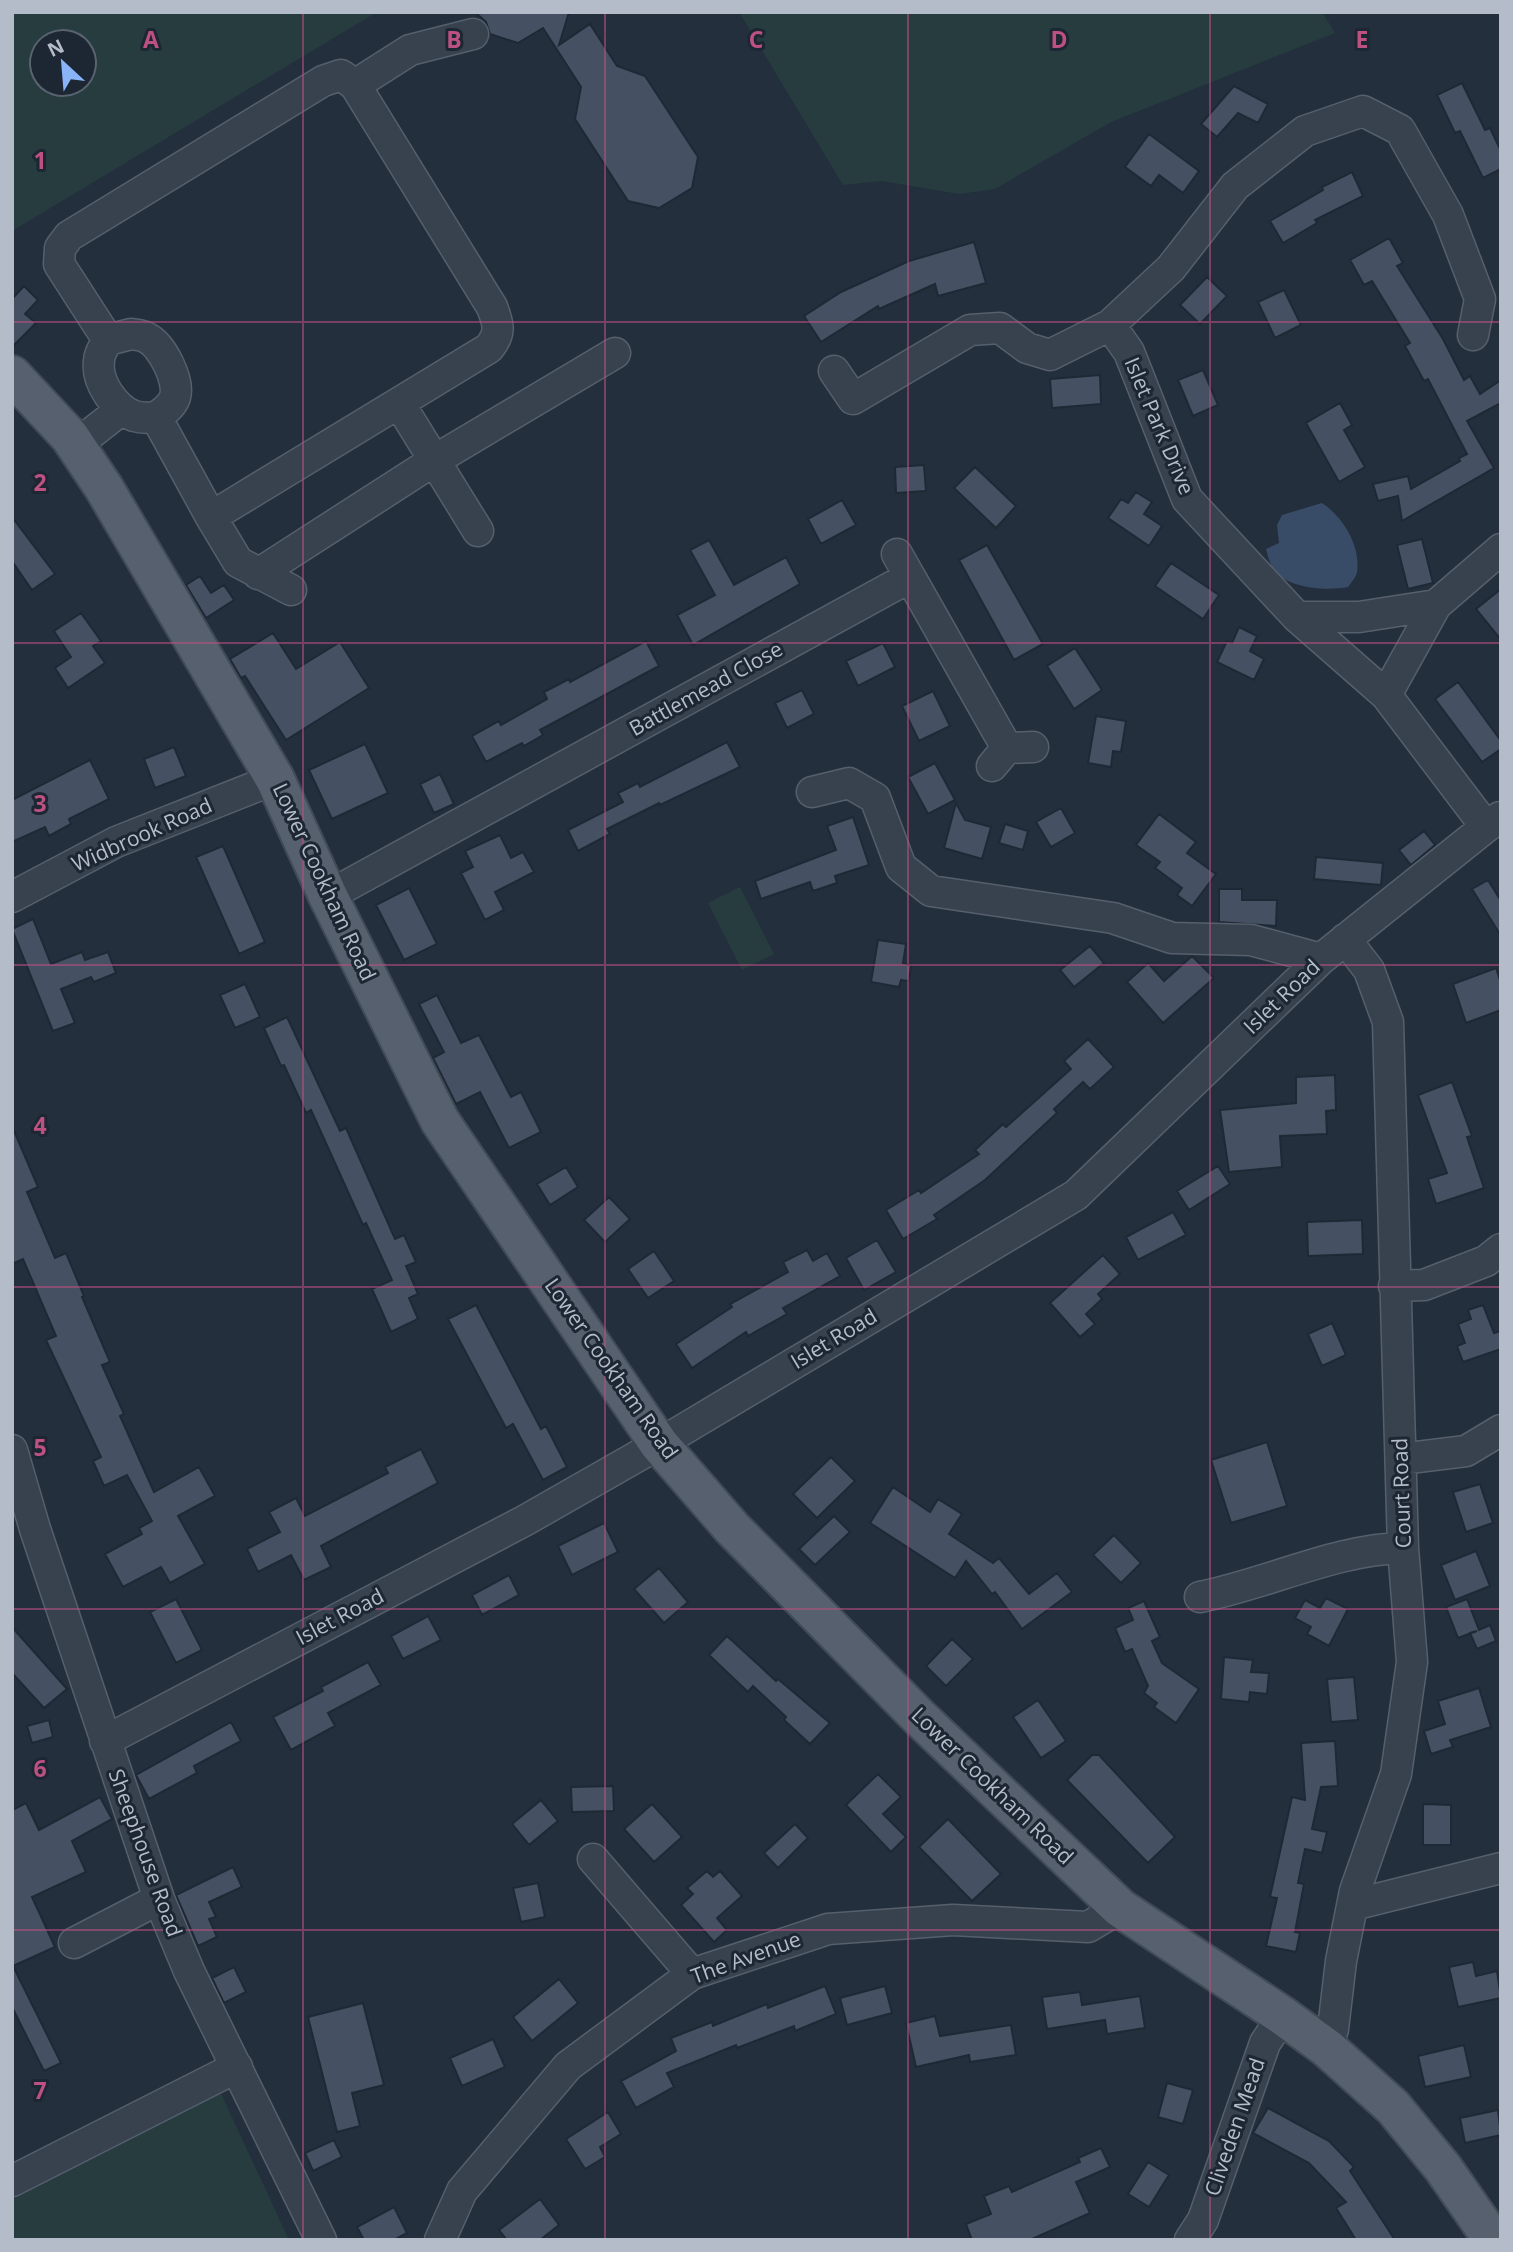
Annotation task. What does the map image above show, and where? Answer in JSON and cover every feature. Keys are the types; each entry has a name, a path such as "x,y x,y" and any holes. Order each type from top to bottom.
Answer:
{"main road":[{"name":"Lower Cookham Road","path":"12,375 75,446 104,488 275,779 328,896 440,1121 659,1444 732,1528 919,1717 1120,1908 1327,2048 1393,2107 1443,2168 1493,2240"}],"street":[{"path":"355,85 410,50 473,34"},
{"path":"108,340 58,264 60,248 69,236 323,81 341,75 355,85 492,307 498,323 497,338 489,348 211,517"},
{"path":"834,371 853,399 970,330 1000,328 1027,348 1050,355 1110,325 1171,268 1236,186 1305,131 1363,111 1400,130 1491,297 1473,335"},
{"name":"Islet Park Drive","path":"1110,325 1129,352 1187,499 1297,617"},
{"path":"131,334 148,338 165,359 171,369 176,389 175,399 156,417 134,416 122,409 106,389 99,371 99,361 108,340 131,334"},
{"path":"258,574 435,460 615,353"},
{"path":"399,403 478,531"},
{"path":"75,446 122,409"},
{"path":"156,417 238,562 291,590"},
{"path":"1386,695 1436,606 1501,549"},
{"name":"Battlemead Close","path":"328,896 904,565 1011,754"},
{"path":"1297,617 1359,617 1436,606"},
{"name":"Islet Road","path":"105,1741 524,1521 659,1444 1076,1195 1321,959 1493,822 1386,695 1297,617"},
{"name":"Widbrook Road","path":"12,897 116,842 275,779"},
{"path":"812,792 849,783 875,798 901,867 931,891 1113,918 1172,938 1251,940 1321,959"},
{"name":"Court Road","path":"1327,2048 1333,2029 1341,1961 1353,1905 1396,1774 1412,1662 1403,1548 1388,1022 1369,970 1345,939"},
{"path":"1394,1286 1424,1284 1486,1261 1501,1249"},
{"path":"1401,1459 1466,1451 1501,1430"},
{"name":"Sheephouse Road","path":"12,1450 24,1530 105,1741 159,1899 189,1971 321,2240"},
{"path":"1220,1600 1374,1548 1403,1548"},
{"path":"593,1859 692,1974"},
{"path":"1353,1905 1501,1868"},
{"path":"74,1943 159,1899"},
{"name":"The Avenue","path":"440,2240 462,2191 568,2066 692,1974 828,1929 953,1920 1088,1927 1120,1908"},
{"name":"Cliveden Mead","path":"1190,2240 1203,2220 1265,2043 1283,2016"},
{"path":"12,2181 237,2067"}],"green space":[{"path":"12,12 377,12 12,231"},
{"path":"739,12 1322,12 1335,33 1111,122 995,189 959,194 882,181 843,185"},
{"path":"740,887 774,954 742,970 708,903"},
{"path":"218,2087 289,2240 12,2240 12,2192"}],"water":[{"path":"1322,503 1337,516 1353,542 1358,562 1357,572 1348,587 1330,589 1298,585 1280,576 1271,566 1268,557 1266,549 1279,543 1277,525 1282,515"}],"building":[{"path":"475,12 569,12 559,45 590,24 617,66 645,76 698,157 692,188 659,208 628,201 575,119 581,87 543,28 518,43 490,34 486,22"},
{"path":"1462,83 1485,130 1490,128 1501,151 1501,169 1483,178 1460,131 1455,133 1437,95"},
{"path":"1234,86 1268,104 1258,123 1238,113 1217,137 1201,124"},
{"path":"1149,134 1199,171 1183,193 1159,175 1151,186 1125,167"},
{"path":"1352,172 1363,196 1315,220 1317,223 1283,243 1270,221 1323,190 1322,187"},
{"path":"1389,238 1403,263 1397,266 1443,339 1464,380 1470,376 1480,394 1501,380 1501,403 1467,421 1494,468 1402,521 1398,496 1378,501 1373,484 1408,476 1411,489 1460,461 1459,458 1467,454 1428,379 1424,381 1405,346 1410,343 1372,281 1364,285 1350,260"},
{"path":"974,242 986,283 938,296 935,284 879,309 878,306 821,342 804,316 841,292 909,261"},
{"path":"1207,277 1227,296 1200,324 1180,305"},
{"path":"24,286 38,300 25,314 36,323 12,347 12,299"},
{"path":"1284,290 1301,325 1275,338 1258,302"},
{"path":"1203,370 1218,405 1193,416 1178,380"},
{"path":"1100,375 1101,404 1052,408 1050,379"},
{"path":"1340,403 1352,425 1344,430 1365,467 1339,482 1306,423"},
{"path":"924,465 926,491 896,493 895,467"},
{"path":"975,467 1016,506 996,528 954,488"},
{"path":"1136,492 1152,502 1144,514 1162,526 1149,546 1108,518 1121,499 1128,503"},
{"path":"842,500 856,525 821,544 808,519"},
{"path":"12,517 55,574 32,590 12,561"},
{"path":"1422,539 1433,583 1408,589 1397,545"},
{"path":"709,540 734,585 786,557 800,584 693,645 677,615 715,595 690,550"},
{"path":"987,545 1043,644 1014,660 959,560"},
{"path":"1171,563 1219,595 1203,619 1155,586"},
{"path":"200,576 211,593 224,585 234,600 206,618 186,585"},
{"path":"1501,589 1501,640 1476,609"},
{"path":"81,613 101,641 93,646 105,663 68,688 55,668 71,657 54,631"},
{"path":"1239,627 1257,636 1250,651 1264,659 1254,680 1217,662 1227,641 1232,643"},
{"path":"273,633 296,669 340,642 369,688 286,740 245,676 241,678 230,659"},
{"path":"646,641 659,666 540,730 543,735 524,746 522,743 486,762 472,736 499,721 501,725 547,699 544,692 569,679 570,682"},
{"path":"883,643 895,667 858,686 846,661"},
{"path":"1075,648 1102,690 1074,709 1047,666"},
{"path":"1458,682 1501,741 1501,749 1482,762 1435,699"},
{"path":"802,690 814,714 787,728 775,703"},
{"path":"933,691 950,726 919,741 902,706"},
{"path":"1096,716 1126,721 1121,752 1113,751 1111,767 1088,763"},
{"path":"727,742 740,767 607,829 610,834 578,851 568,830 623,802 618,793 638,783 640,787"},
{"path":"365,744 388,793 332,819 309,770"},
{"path":"174,747 186,776 155,788 144,759"},
{"path":"90,760 109,799 69,819 71,824 49,836 45,827 12,842 12,800"},
{"path":"935,763 955,800 928,814 908,777"},
{"path":"440,774 454,804 434,813 420,784"},
{"path":"956,803 965,820 991,827 982,859 944,848"},
{"path":"1061,808 1075,833 1051,847 1036,822"},
{"path":"1159,814 1196,842 1187,853 1216,874 1192,906 1177,895 1182,888 1155,868 1160,862 1136,845"},
{"path":"853,817 869,865 835,876 837,883 813,891 810,882 761,899 755,881 836,850 827,826"},
{"path":"1005,824 1028,831 1023,850 999,843"},
{"path":"1424,831 1435,845 1411,865 1399,850"},
{"path":"500,835 511,858 523,852 534,872 495,892 504,910 485,920 461,873 473,867 465,851"},
{"path":"223,846 265,942 239,954 196,857"},
{"path":"1316,857 1383,863 1381,885 1314,879"},
{"path":"1488,880 1501,901 1501,936 1472,889"},
{"path":"409,888 437,944 404,960 376,905"},
{"path":"1219,889 1242,889 1242,900 1277,900 1276,926 1219,922"},
{"path":"33,919 51,964 82,952 85,960 108,952 116,973 94,982 91,977 61,989 75,1023 53,1031 12,929"},
{"path":"878,940 906,944 903,963 911,965 909,981 901,980 899,987 871,982"},
{"path":"1090,946 1104,963 1074,987 1060,970"},
{"path":"1192,956 1214,978 1163,1023 1127,982 1148,963 1164,981"},
{"path":"1496,968 1501,983 1501,1010 1466,1023 1453,984"},
{"path":"245,984 260,1017 235,1028 220,995"},
{"path":"437,995 461,1043 479,1035 511,1097 521,1092 541,1132 509,1148 480,1092 456,1104 433,1058 444,1052 419,1004"},
{"path":"287,1017 340,1131 346,1128 395,1239 404,1235 416,1262 406,1266 418,1294 409,1298 418,1319 391,1332 372,1289 392,1280 366,1223 363,1225 311,1110 306,1113 264,1028"},
{"path":"1088,1039 1114,1067 1090,1089 1083,1082 1054,1109 1057,1113 985,1180 934,1215 937,1219 903,1239 886,1210 919,1190 921,1193 979,1154 975,1150 1003,1124 1006,1127 1071,1069 1064,1061"},
{"path":"1335,1075 1336,1110 1326,1111 1327,1134 1280,1136 1282,1167 1229,1172 1220,1110 1296,1103 1296,1077"},
{"path":"1452,1082 1472,1136 1467,1137 1484,1188 1436,1204 1428,1179 1447,1173 1418,1095"},
{"path":"12,1126 38,1187 27,1192 55,1258 66,1253 110,1362 102,1365 124,1414 120,1416 154,1492 199,1467 215,1496 178,1516 205,1564 170,1583 161,1567 123,1587 105,1554 142,1534 139,1528 152,1521 127,1475 104,1486 93,1461 101,1457 46,1340 56,1336 23,1259 12,1264"},
{"path":"1218,1166 1230,1184 1189,1210 1177,1191"},
{"path":"566,1167 578,1187 550,1205 537,1184"},
{"path":"609,1197 630,1219 605,1242 584,1220"},
{"path":"1173,1212 1186,1235 1138,1260 1126,1237"},
{"path":"1362,1220 1363,1254 1308,1256 1307,1222"},
{"path":"877,1240 896,1272 864,1290 846,1258"},
{"path":"807,1250 813,1261 827,1253 840,1276 783,1308 787,1314 748,1336 746,1332 692,1368 676,1344 732,1307 730,1304 788,1272 783,1262"},
{"path":"654,1251 674,1281 648,1298 628,1269"},
{"path":"1103,1255 1120,1274 1098,1294 1102,1299 1086,1314 1095,1324 1080,1337 1050,1303"},
{"path":"476,1305 541,1429 546,1426 567,1467 543,1480 513,1424 506,1428 448,1319"},
{"path":"1483,1305 1494,1333 1501,1331 1501,1349 1463,1362 1457,1346 1465,1343 1458,1324 1471,1319 1468,1310"},
{"path":"1332,1323 1346,1355 1322,1366 1308,1334"},
{"path":"1267,1442 1287,1506 1231,1523 1211,1460"},
{"path":"421,1449 438,1483 321,1546 331,1567 304,1580 291,1555 258,1572 247,1549 280,1532 269,1512 296,1498 305,1516 388,1473 385,1467"},
{"path":"831,1457 855,1481 817,1518 793,1494"},
{"path":"1480,1484 1493,1523 1466,1532 1453,1492"},
{"path":"893,1487 930,1512 938,1499 962,1514 949,1534 993,1563 999,1558 1029,1594 1057,1573 1072,1592 1022,1629 995,1592 992,1594 966,1561 955,1578 870,1523"},
{"path":"834,1516 850,1532 815,1565 799,1549"},
{"path":"604,1523 618,1552 572,1575 558,1546"},
{"path":"1114,1535 1141,1563 1121,1583 1093,1555"},
{"path":"1476,1551 1490,1586 1455,1600 1441,1565"},
{"path":"659,1568 688,1602 664,1623 634,1589"},
{"path":"509,1575 519,1595 482,1615 472,1595"},
{"path":"1326,1598 1348,1609 1329,1646 1307,1634 1311,1627 1295,1618 1305,1600 1320,1608"},
{"path":"176,1599 202,1650 176,1663 150,1612"},
{"path":"1467,1599 1479,1630 1490,1625 1496,1641 1477,1649 1470,1633 1458,1638 1446,1607"},
{"path":"1144,1601 1160,1637 1152,1641 1162,1663 1199,1689 1176,1723 1154,1707 1157,1703 1144,1693 1148,1686 1132,1649 1125,1652 1115,1628 1133,1620 1128,1608"},
{"path":"428,1616 441,1640 403,1659 391,1636"},
{"path":"12,1627 67,1689 44,1708 12,1673"},
{"path":"727,1636 776,1681 778,1679 830,1723 810,1744 753,1686 748,1692 709,1655"},
{"path":"952,1639 973,1659 946,1686 926,1666"},
{"path":"1224,1657 1253,1660 1251,1672 1269,1673 1267,1694 1250,1692 1249,1702 1221,1699"},
{"path":"368,1662 381,1685 328,1713 335,1726 291,1750 273,1717 323,1691 321,1687"},
{"path":"1354,1677 1358,1720 1331,1722 1327,1679"},
{"path":"1479,1688 1491,1727 1450,1740 1453,1747 1431,1754 1424,1731 1445,1724 1438,1701"},
{"path":"1038,1700 1066,1741 1041,1758 1013,1717"},
{"path":"49,1720 53,1737 32,1743 27,1726"},
{"path":"231,1722 241,1741 194,1766 197,1773 149,1799 136,1775"},
{"path":"1335,1741 1338,1786 1321,1787 1312,1829 1327,1832 1322,1853 1305,1849 1298,1883 1304,1884 1295,1932 1300,1933 1296,1952 1266,1946 1277,1898 1270,1897 1292,1797 1305,1800 1301,1743"},
{"path":"1092,1755 1099,1755 1175,1837 1148,1863 1067,1780"},
{"path":"878,1774 901,1797 883,1814 906,1837 891,1852 846,1805"},
{"path":"613,1786 614,1811 572,1812 571,1787"},
{"path":"100,1797 112,1819 72,1841 86,1872 32,1897 55,1947 13,1966 61,2063 44,2071 12,2007 12,1810 26,1803 39,1830"},
{"path":"541,1800 558,1821 529,1845 512,1824"},
{"path":"652,1804 682,1837 654,1862 624,1829"},
{"path":"1423,1804 1451,1805 1451,1845 1423,1845"},
{"path":"948,1819 1001,1874 972,1901 919,1847"},
{"path":"795,1824 808,1838 778,1868 764,1853"},
{"path":"233,1867 242,1887 209,1902 216,1917 209,1919 217,1937 198,1946 176,1895"},
{"path":"707,1871 713,1877 720,1871 742,1896 717,1918 727,1930 714,1942 681,1905 693,1894 687,1888"},
{"path":"538,1883 545,1917 521,1922 513,1888"},
{"path":"1473,1962 1476,1976 1497,1971 1501,1998 1458,2007 1449,1967"},
{"path":"234,1967 246,1992 224,2003 212,1978"},
{"path":"559,1979 578,2003 532,2041 513,2017"},
{"path":"825,1986 836,2014 795,2031 794,2026 737,2048 736,2045 667,2073 674,2087 636,2108 621,2081 676,2051 671,2038 712,2022 713,2026 767,2004 768,2008"},
{"path":"885,1986 892,2013 847,2025 840,1998"},
{"path":"1080,1992 1082,2005 1140,1996 1145,2028 1107,2034 1105,2020 1047,2029 1042,1997"},
{"path":"363,2003 384,2085 352,2093 360,2126 337,2132 308,2017"},
{"path":"935,2016 940,2036 1011,2025 1016,2055 970,2062 969,2055 916,2067 906,2023"},
{"path":"493,2039 505,2067 462,2086 450,2058"},
{"path":"1464,2045 1471,2077 1425,2087 1418,2056"},
{"path":"1167,2083 1193,2090 1183,2124 1158,2117"},
{"path":"1268,2108 1329,2141 1354,2167 1350,2171 1395,2240 1356,2240 1336,2208 1346,2202 1309,2163 1253,2133"},
{"path":"1498,2110 1501,2135 1465,2143 1460,2118"},
{"path":"608,2112 621,2134 600,2147 605,2157 585,2169 566,2139"},
{"path":"334,2140 342,2157 313,2171 305,2153"},
{"path":"1101,2148 1110,2167 1076,2182 1090,2213 1030,2240 972,2240 966,2224 991,2214 984,2196 1009,2186 1012,2192 1080,2162 1078,2158"},
{"path":"1148,2162 1169,2175 1149,2207 1128,2194"},
{"path":"540,2199 559,2225 540,2240 507,2240 499,2230"},
{"path":"394,2207 407,2233 394,2240 364,2240 357,2227"}]}
